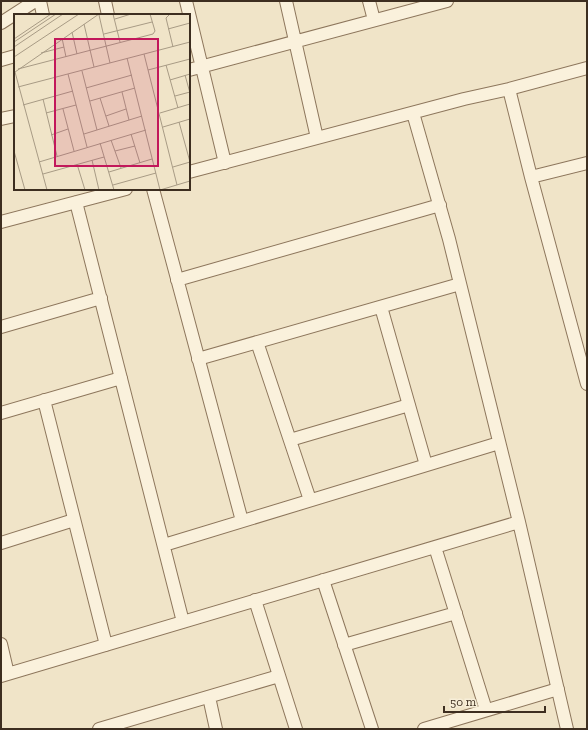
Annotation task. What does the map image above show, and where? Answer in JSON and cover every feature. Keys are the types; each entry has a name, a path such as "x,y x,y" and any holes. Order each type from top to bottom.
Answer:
{"street":[{"path":"15,14 35,1"},
{"path":"40,1 43,14"},
{"path":"105,1 108,14"},
{"path":"186,1 189,14"},
{"path":"286,1 317,138"},
{"path":"369,1 374,20"},
{"path":"190,70 448,1"},
{"path":"1,23 14,15"},
{"path":"190,18 225,162"},
{"path":"1,60 14,56"},
{"path":"190,172 587,68"},
{"path":"509,89 531,177 587,384"},
{"path":"413,113 440,205 460,284 519,522 567,729"},
{"path":"1,119 14,116"},
{"path":"531,177 587,163"},
{"path":"1,222 122,190"},
{"path":"153,190 242,521"},
{"path":"76,202 184,622"},
{"path":"177,280 440,205"},
{"path":"198,359 460,284"},
{"path":"1,327 100,298"},
{"path":"380,307 426,465"},
{"path":"257,342 310,500"},
{"path":"1,413 121,378"},
{"path":"44,400 106,645"},
{"path":"290,440 409,405"},
{"path":"164,545 499,443"},
{"path":"1,543 74,520"},
{"path":"1,644 5,675 519,522"},
{"path":"435,547 486,710"},
{"path":"323,580 372,729"},
{"path":"256,600 296,729"},
{"path":"344,645 456,613"},
{"path":"99,729 128,725 209,697 280,676"},
{"path":"424,729 558,689"},
{"path":"209,697 216,729"}]}
